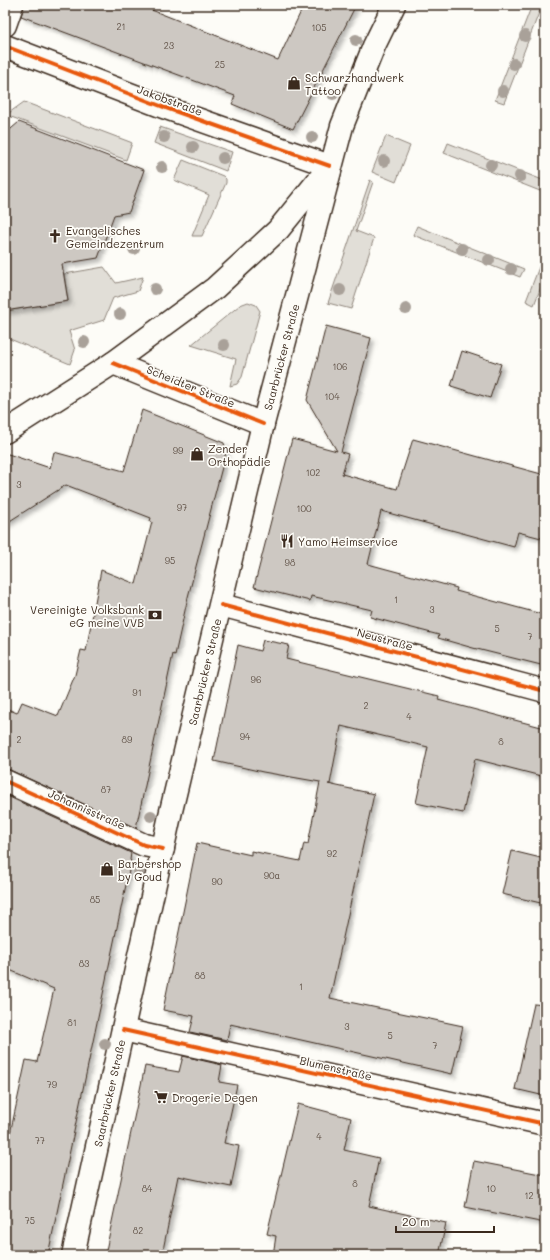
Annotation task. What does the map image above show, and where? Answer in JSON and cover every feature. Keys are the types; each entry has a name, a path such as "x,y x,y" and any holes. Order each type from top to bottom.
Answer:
{"main road":[{"path":"5,25 12,5"},
{"name":"Saarbrücker Straße","path":"74,1255 163,850 263,424 330,166 347,109 374,46 394,5"},
{"name":"Jakobstraße","path":"5,46 166,108 330,166"},
{"path":"5,432 113,363 197,302 241,265 278,230 330,166"},
{"name":"Scheidter Straße","path":"113,363 263,424"},
{"name":"Neustraße","path":"221,605 545,691"},
{"name":"Johannisstraße","path":"5,782 144,845 163,850"},
{"name":"Blumenstraße","path":"123,1030 545,1124"}],"shaded area":[{"path":"532,5 542,5 504,103 495,100"},
{"path":"24,102 132,143 126,160 6,115"},
{"path":"160,127 232,152 226,171 154,143"},
{"path":"386,136 410,146 396,182 372,172"},
{"path":"448,143 545,181 545,193 444,153"},
{"path":"183,160 223,176 226,179 226,183 202,236 192,236 209,195 174,180"},
{"path":"370,180 373,182 356,231 374,238 351,309 328,303"},
{"path":"417,226 524,269 520,277 413,235"},
{"path":"544,254 545,288 541,287 534,305 526,301"},
{"path":"104,267 116,283 143,277 138,291 113,298 104,320 69,331 75,350 70,364 5,337 5,311 68,301 64,274"},
{"path":"248,302 256,305 260,311 242,377 237,384 230,386 236,359 191,345 240,305"}],"building":[{"path":"24,5 139,5 278,60 304,5 356,5 293,129 232,104 235,96 21,16"},
{"name":"Evangelisches Gemeindezentrum","path":"19,122 144,170 129,212 114,215 98,258 62,264 68,301 5,311 5,134"},
{"path":"326,326 371,338 341,452 348,454 342,474 397,489 413,439 545,475 545,539 518,532 514,547 381,511 368,564 457,588 456,591 545,615 545,666 473,648 438,638 439,635 370,617 372,610 311,596 310,601 254,587 292,439 337,451 307,400"},
{"path":"462,351 501,364 490,398 451,386"},
{"path":"142,410 224,443 226,452 188,597 175,655 173,654 136,828 5,769 5,708 17,713 22,702 58,716 75,675 81,650 86,651 101,570 136,584 152,522 150,521 151,518 66,485 5,524 5,453 50,468 54,452 124,471"},
{"path":"263,640 289,645 286,659 439,696 438,700 545,728 545,777 475,759 463,813 416,803 428,747 341,726 330,784 328,784 374,794 330,998 463,1026 452,1074 230,1024 227,1040 190,1032 194,1016 163,1010 197,843 251,855 251,851 300,861 304,843 308,844 320,782 263,772 214,761 238,645 260,651"},
{"path":"5,795 131,853 131,861 48,1255 5,1255 5,1157 26,1060 37,1062 54,989 5,968"},
{"path":"512,851 545,859 545,904 502,894"},
{"path":"534,1004 545,1005 545,1096 515,1089"},
{"path":"183,1056 222,1065 219,1082 237,1085 224,1143 239,1146 231,1187 178,1176 162,1255 105,1255 145,1066 179,1072"},
{"path":"298,1104 351,1118 344,1150 379,1158 369,1206 446,1223 439,1255 273,1255 276,1236 267,1234"},
{"path":"474,1161 545,1175 545,1223 465,1207"}],"cycle path":[{"path":"5,46 166,108 330,166"},
{"path":"113,363 263,424"},
{"path":"221,605 545,691"},
{"path":"5,781 144,845 163,849"},
{"path":"123,1030 545,1124"}],"place":[{"name":"Schwarzhandwerk Tattoo","path":"294,83"},
{"name":"Evangelisches Gemeindezentrum","path":"55,236"},
{"name":"Zender Orthopädie","path":"197,454"},
{"name":"Yamo Heimservice","path":"287,541"},
{"name":"Vereinigte Volksbank eG meine VVB","path":"155,615"},
{"name":"Barbershop by Goud","path":"107,869"},
{"name":"Drogerie Degen","path":"161,1097"}]}
